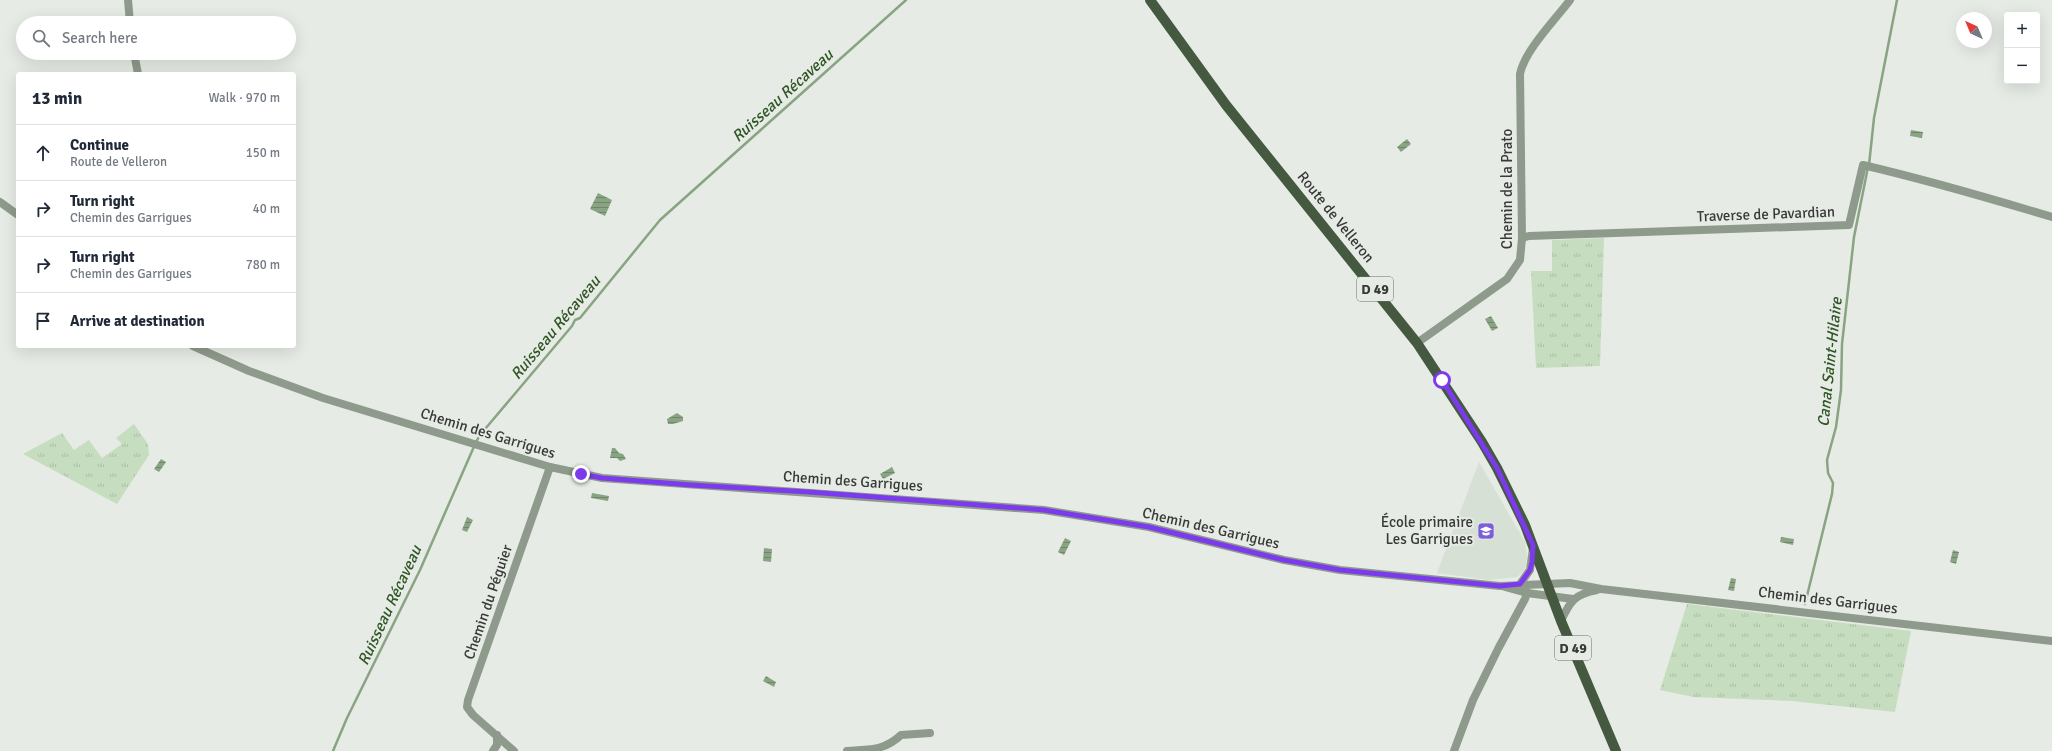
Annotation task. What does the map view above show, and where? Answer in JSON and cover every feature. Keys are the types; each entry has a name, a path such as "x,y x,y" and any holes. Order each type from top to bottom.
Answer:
{"main road":[{"name":"Route de Velleron","path":"1150,0 1226,105 1416,343 1457,401 1497,468 1533,545"},
{"name":"D 49","path":"1533,545 1562,621 1616,751"}],"street":[{"path":"128,0 129,16"},
{"name":"Chemin de la Prato","path":"1416,343 1507,279 1520,260 1522,238 1520,74 1522,65 1529,54 1570,0"},
{"path":"135,60 138,72"},
{"name":"Traverse de Pavardian","path":"1522,238 1529,236 1849,225 1863,165 1943,184 1965,192 2052,217"},
{"path":"0,202 16,214"},
{"name":"Chemin des Garrigues","path":"203,348 213,350 249,371 323,398 550,467 602,478 1044,510 1149,527 1284,560 1340,570 1500,586 1553,598 1573,599 1586,592 1601,589"},
{"name":"Chemin du Péguier","path":"514,751 473,715 467,707 468,700 550,467"},
{"path":"1454,751 1473,700 1527,593 1522,584 1530,570 1533,545"},
{"name":"Chemin des Garrigues","path":"1500,586 1522,584 1570,584 1601,589 2052,641"},
{"path":"1562,621 1573,599"},
{"path":"847,751 882,748 891,744 901,735 930,733"},
{"path":"493,751 497,744 497,735"}],"shaded area":[{"path":"1911,130 1923,132 1922,138 1910,136"},
{"path":"1407,139 1411,144 1401,152 1397,147"},
{"path":"598,193 612,200 605,216 590,209"},
{"path":"1491,316 1498,328 1492,331 1485,319"},
{"path":"677,413 683,417 683,421 668,424 667,419"},
{"path":"612,448 615,448 619,453 623,454 626,459 620,461 617,458 610,458"},
{"path":"161,459 166,462 159,472 154,469"},
{"name":"École primaire Les Garrigues","path":"1479,462 1525,542 1527,556 1525,570 1517,577 1489,580 1437,573"},
{"path":"892,467 895,473 883,479 880,474"},
{"path":"592,493 609,496 608,501 591,498"},
{"path":"467,517 473,520 467,532 462,530"},
{"path":"1781,537 1794,539 1793,545 1780,542"},
{"path":"1065,538 1071,541 1064,555 1058,552"},
{"path":"764,548 772,549 771,562 763,561"},
{"path":"1953,550 1959,552 1956,564 1950,562"},
{"path":"1731,578 1736,579 1734,591 1728,590"},
{"path":"766,676 776,682 774,687 763,681"}],"green space":[{"path":"1604,238 1600,366 1536,368 1531,271 1552,271 1552,240"},
{"path":"134,424 148,444 149,455 117,504 23,454 62,433 74,450 89,440 102,458 122,444 116,438"},
{"path":"1687,604 1911,631 1895,712 1792,701 1693,697 1660,690"}],"waterway":[{"name":"Ruisseau Récaveau","path":"333,751 347,718 420,570 480,435 572,326 575,320 580,318 660,220 906,0"},
{"name":"Canal Saint-Hilaire","path":"1869,165 1874,118 1897,0"},
{"name":"Canal Saint-Hilaire","path":"1805,604 1832,494 1833,483 1828,473 1827,460 1836,427 1841,390 1842,344 1854,237 1868,167"}],"place":[{"name":"École primaire Les Garrigues","path":"1486,531"}],"route":[{"path":"581,474 602,478 691,485 809,492 1044,510 1149,527 1284,560 1340,570 1500,586 1520,584 1530,570 1533,545 1510,492 1497,468 1457,401 1442,380"}]}
